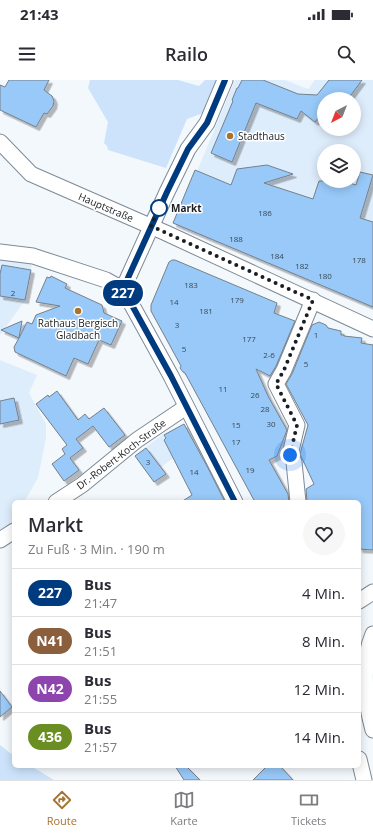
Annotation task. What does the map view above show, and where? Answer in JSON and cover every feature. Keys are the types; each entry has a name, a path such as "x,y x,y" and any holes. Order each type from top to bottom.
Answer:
{"street":[{"path":"122,291 188,149 207,123 225,80"},
{"name":"Hauptstraße","path":"0,142 30,174 151,226 373,329"},
{"path":"0,252 33,256 106,280 122,291 132,305 234,500"},
{"path":"298,500 294,462 290,455 297,425 276,384 284,370 313,300"},
{"name":"Dr.-Robert-Koch-Straße","path":"59,500 82,485 137,440 186,406"},
{"path":"0,540 12,532"},
{"path":"361,601 373,592"},
{"path":"373,634 366,661 366,698 373,730"},
{"path":"361,767 364,780"}],"shaded area":[{"path":"90,80 178,80 199,86 205,80 216,80 203,113 187,119 166,168 108,150 104,143 108,122 88,88"},
{"path":"235,80 285,80 308,89 315,80 373,80 373,308 175,224"},
{"path":"0,256 33,258 26,299 0,335"},
{"path":"0,360 37,375 29,393 46,424 46,438 38,478 25,500 12,500 12,522 0,531"},
{"path":"184,424 194,443 150,475 135,456 163,434"},
{"path":"0,745 12,754 12,768 34,768 54,780 0,780"}],"building":[{"path":"9,80 49,80 44,90 52,96 54,101 53,106 47,114 44,113 36,127 0,110 0,85 5,87"},
{"name":"Stadthaus","path":"242,80 263,80 298,94 317,95 317,119 315,122 301,111 297,119 256,103 232,162 211,153"},
{"name":"Stadthaus","path":"329,80 362,80 353,92 319,92"},
{"path":"267,165 293,174 264,183 313,199 317,187 361,188 361,172 373,175 360,218 373,222 373,307 173,223 195,170 231,185 237,169"},
{"path":"175,260 277,303 274,313 295,321 276,366 270,376 256,369 268,396 287,430 277,456 269,460 288,494 289,500 254,500 185,373 180,368 181,366 151,311 151,305 169,262"},
{"path":"2,265 31,270 25,300 0,296 0,274"},
{"path":"51,276 67,284 65,288 102,305 104,313 122,321 111,345 99,340 88,364 74,358 66,376 15,352 14,347 27,322 32,324 36,315 60,306 36,302 47,277 50,278"},
{"path":"22,321 19,338 1,330"},
{"path":"319,322 326,325 328,328 341,331 341,335 362,338 361,343 373,345 373,550 361,549 361,500 307,500 306,489 314,484 300,454 308,425 286,384 292,374 312,325"},
{"path":"57,391 78,420 85,414 89,419 104,408 125,435 109,447 93,426 76,439 83,448 70,458 79,470 64,481 52,464 65,454 62,449 67,445 36,404 48,395 49,397"},
{"path":"14,398 19,420 0,424 0,401"},
{"path":"184,424 224,500 184,500 192,495 164,440 166,438 164,435"},
{"path":"146,448 166,474 154,482 135,456"},
{"path":"0,691 12,707 0,717"},
{"path":"176,768 188,768 200,780 184,780"},
{"path":"265,768 282,768 293,780 253,780"}],"bus line":[{"name":"227","path":"225,80 207,123 188,149 167,192 122,291 128,298 171,376 234,500"}],"place":[{"name":"Stadthaus","path":"230,136"},
{"name":"Markt","path":"159,208"},
{"name":"Rathaus Bergisch Gladbach","path":"78,311"}],"route":[{"path":"159,208 161,204 151,226 313,300 284,370 276,384 297,425 290,455"}]}
